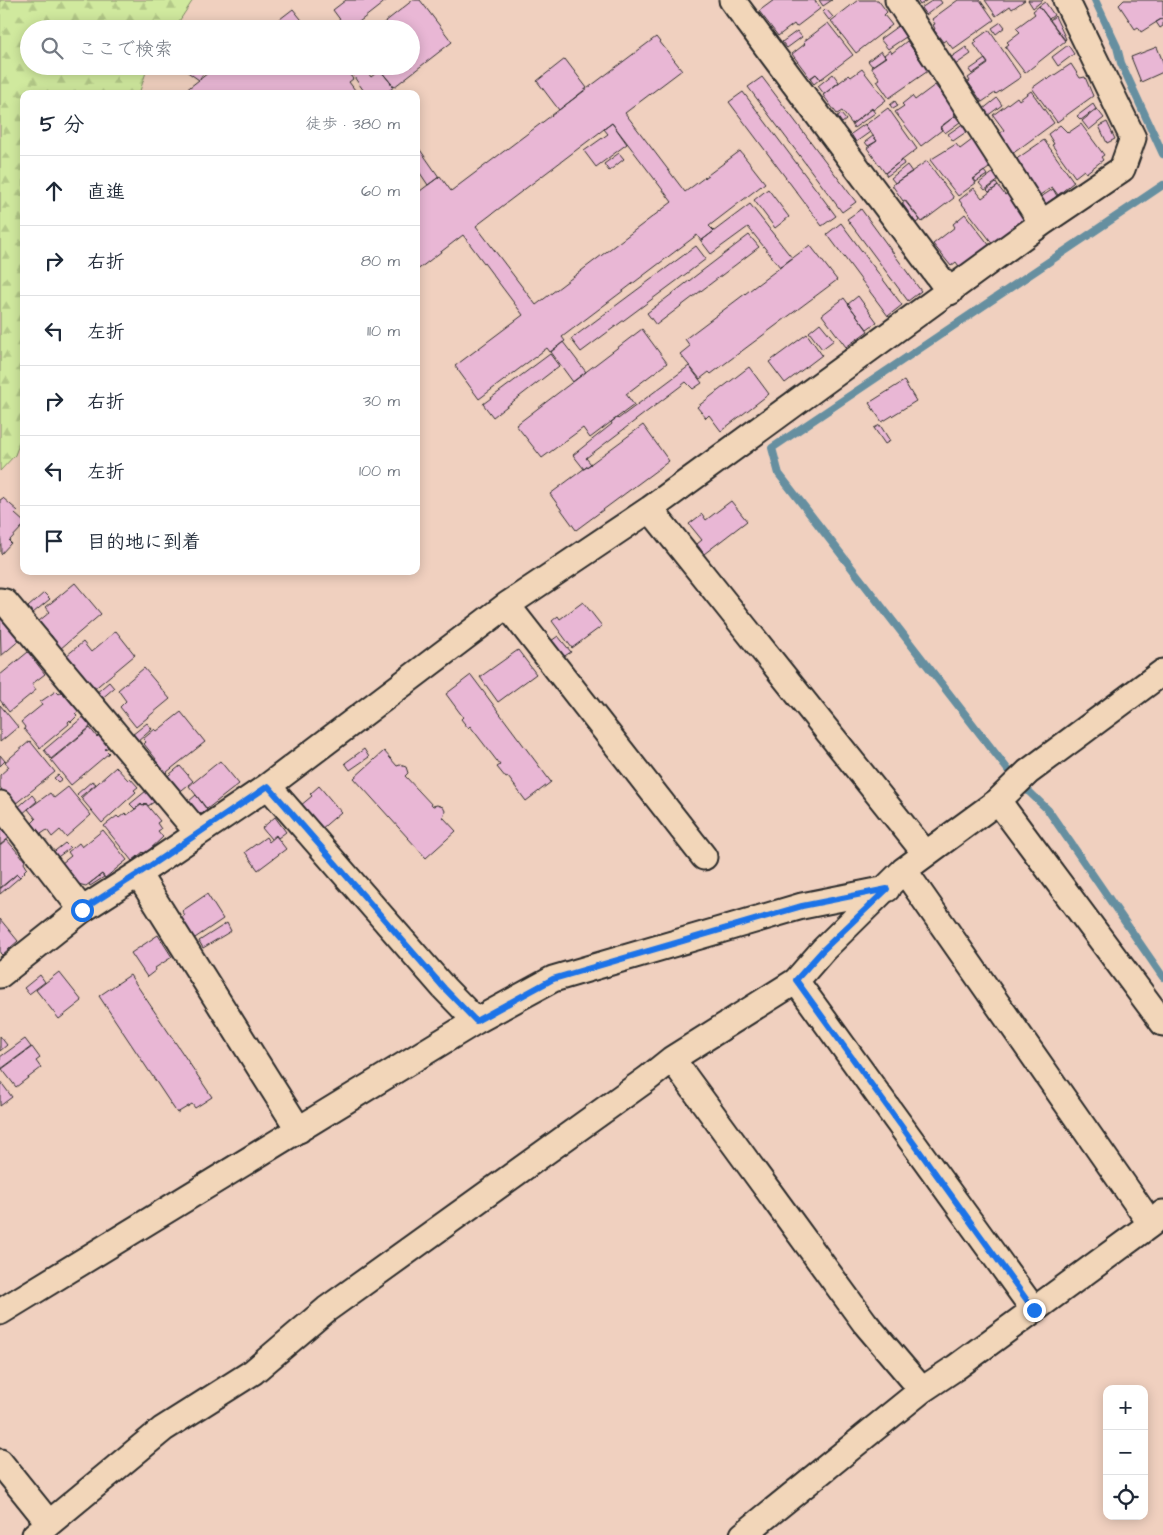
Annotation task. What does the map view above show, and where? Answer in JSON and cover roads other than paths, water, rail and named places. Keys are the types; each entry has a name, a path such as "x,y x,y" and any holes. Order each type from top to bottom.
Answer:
{"street":[{"path":"732,0 950,292"},
{"path":"898,0 1042,223"},
{"path":"0,975 82,910 268,786 507,605 650,509 950,292 1042,223 1122,169 1133,138 1066,0"},
{"path":"650,509 925,853"},
{"path":"0,601 5,602 198,834"},
{"path":"507,605 704,857"},
{"path":"0,1462 42,1529 163,1429 253,1372 327,1310 672,1059 796,980 823,950 887,889 904,870 998,801 1028,772 1163,672"},
{"path":"268,786 444,988 476,1021"},
{"path":"998,801 1163,1023"},
{"path":"0,804 82,910"},
{"path":"743,1535 922,1390 1157,1219 904,870"},
{"path":"138,874 299,1130"},
{"path":"0,1312 476,1021 553,979 802,906 887,889"},
{"path":"796,980 1034,1310"},
{"path":"672,1059 866,1323 922,1390"}],"waterway":[{"path":"1095,0 1117,47 1121,63 1163,154"},
{"path":"1163,185 772,448 779,474 1012,775 1048,810 1163,977"}]}
